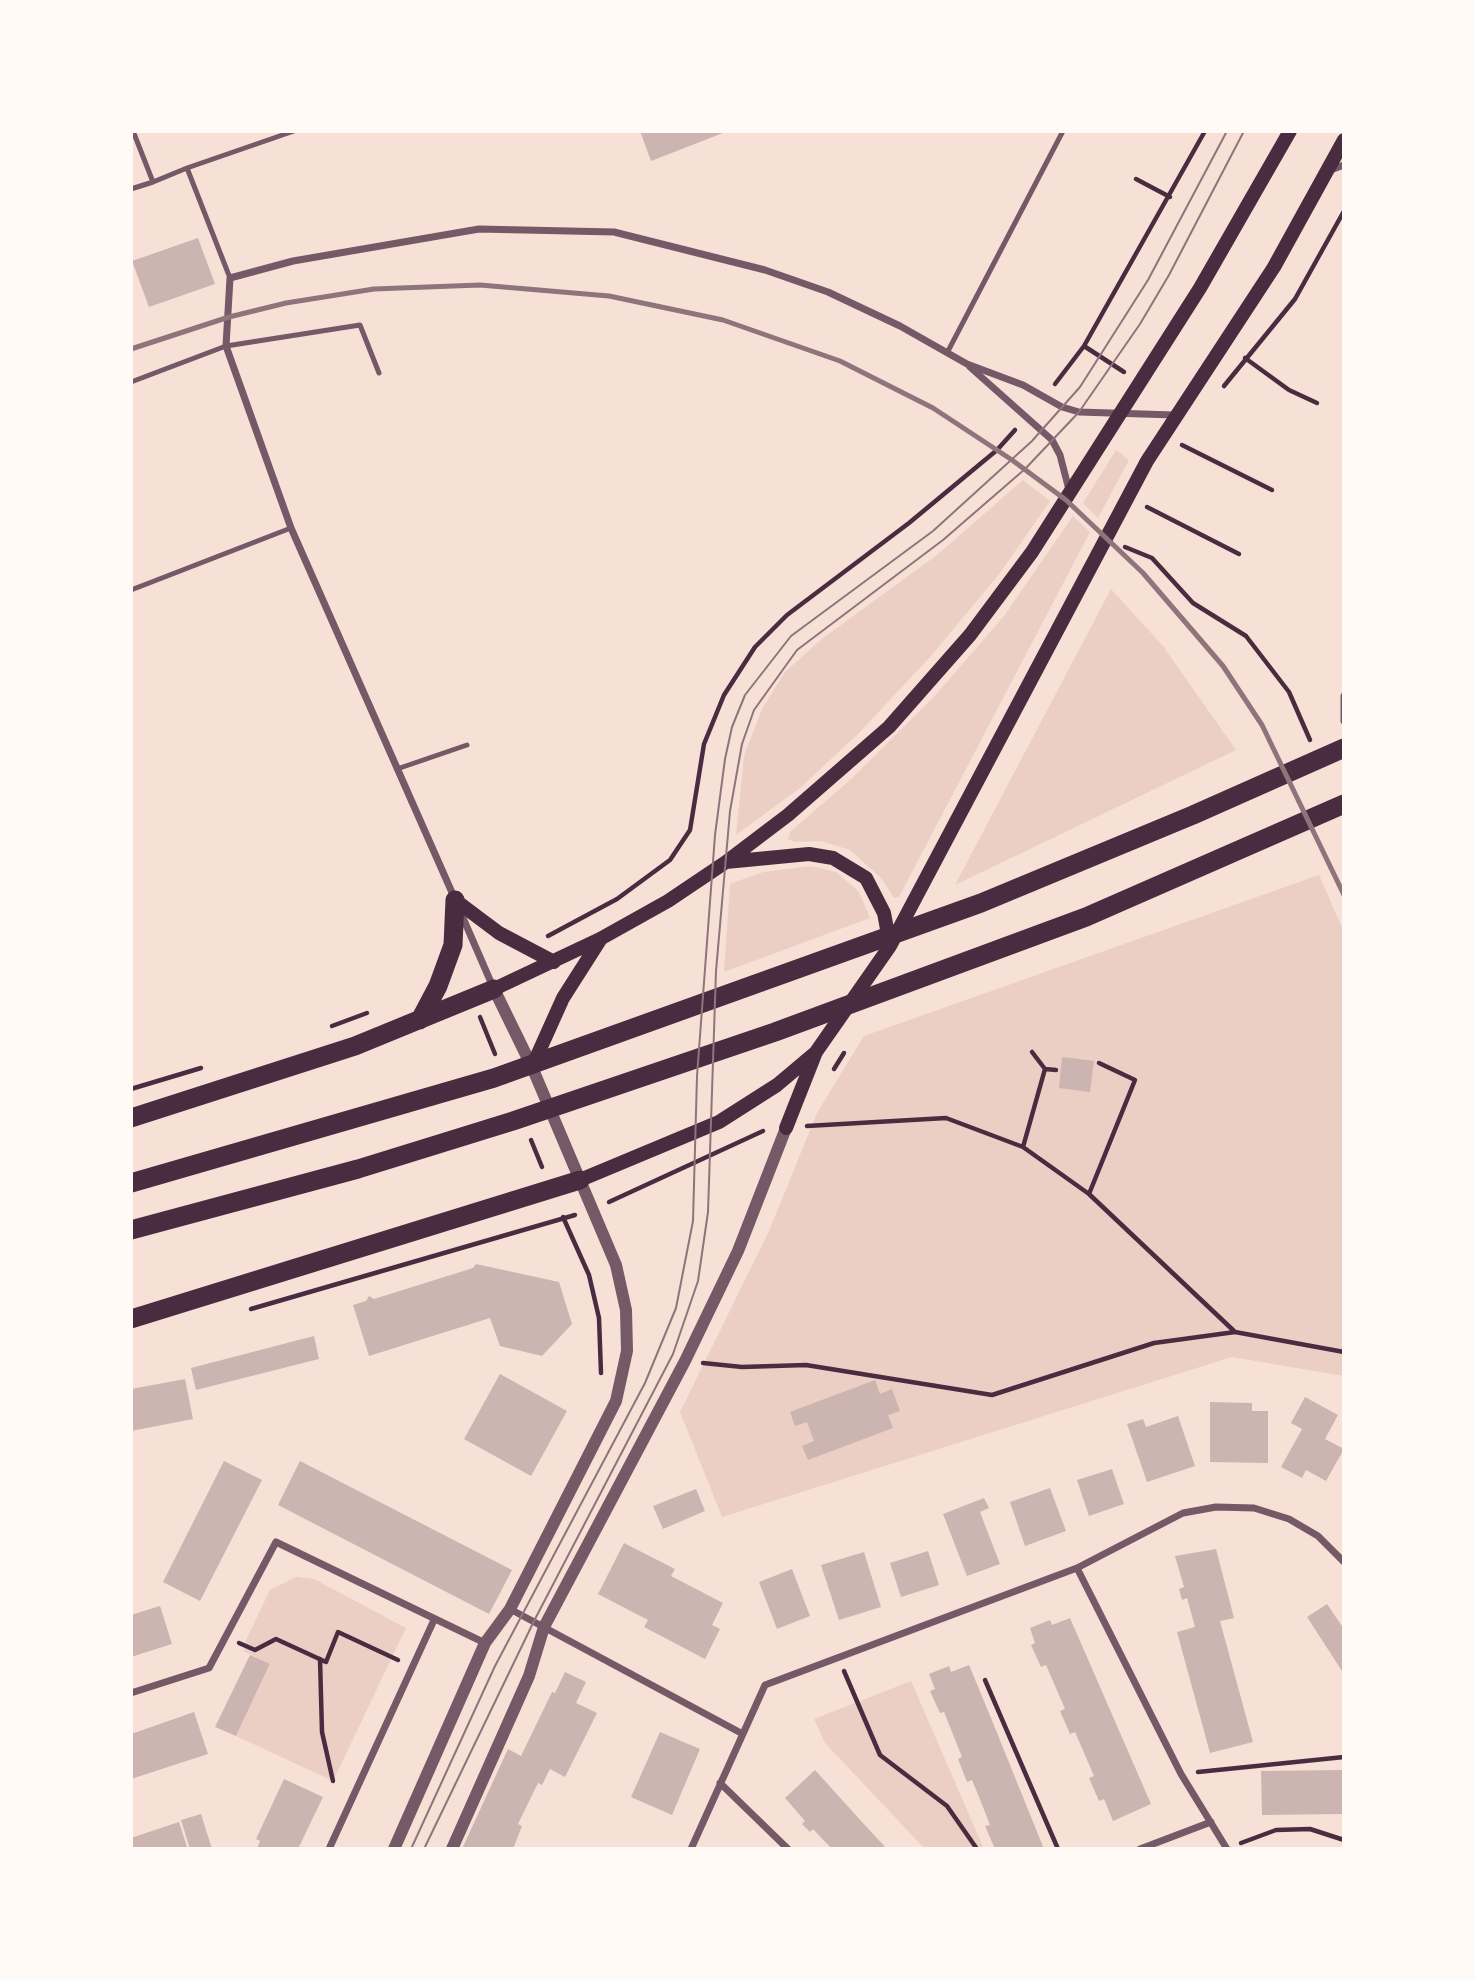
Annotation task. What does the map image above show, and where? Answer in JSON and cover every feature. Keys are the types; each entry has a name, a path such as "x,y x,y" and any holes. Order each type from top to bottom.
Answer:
{"highway":[{"path":"131,1183 494,1078 981,903 1344,748"},
{"path":"131,1230 358,1169 513,1121 967,963 1086,917 1344,804"},
{"path":"420,1020 438,986 453,945 455,901"},
{"path":"131,1118 355,1046 494,989"},
{"path":"131,1319 580,1180"}],"main road":[{"path":"494,989 600,939 668,901 788,815 888,727 1005,591 1121,414 1240,222 1290,131"},
{"path":"580,1180 719,1122 777,1084 816,1052 890,946 1110,528 1174,415 1252,304 1344,140"},
{"path":"726,862 809,854 833,858 866,878 884,913 890,946"},
{"path":"455,901 499,933 554,962"},
{"path":"533,1067 564,998 600,939"},
{"path":"792,1127 816,1052"}],"street":[{"path":"1327,171 1344,165"},
{"path":"394,1849 485,1643 510,1609 616,1401 627,1351 626,1310 617,1265 533,1067 494,989 291,528 226,346 230,278 293,261 479,229 550,228 614,232 765,270 828,292 900,326 967,364 1023,385 1044,398 1079,412 1174,415"},
{"path":"967,364 1052,440 1060,455 1070,493"},
{"path":"1344,696 1344,721"},
{"path":"452,1849 529,1676 544,1627 685,1361 738,1251 792,1127"},
{"path":"691,1849 741,1733 765,1685 1077,1568 1183,1513 1216,1507 1254,1508 1289,1518 1318,1536 1344,1562"},
{"path":"131,1693 209,1668 276,1542 485,1643"},
{"path":"1077,1568 1181,1774 1228,1849"},
{"path":"510,1609 741,1733"},
{"path":"329,1849 434,1620"},
{"path":"720,1783 788,1849"},
{"path":"1140,1849 1211,1822"}],"lane":[{"path":"133,131 153,181"},
{"path":"131,189 294,131"},
{"path":"947,353 1063,131"},
{"path":"187,168 230,278"},
{"path":"131,382 226,346 360,325 379,373"},
{"path":"131,590 291,528"},
{"path":"397,769 467,745"}],"path":[{"path":"1044,398 1084,346 1205,131"},
{"path":"1136,178 1170,197"},
{"path":"1222,389 1295,299 1344,211"},
{"path":"1245,358 1289,390 1317,403"},
{"path":"526,948 617,899 670,860 690,830 704,744 724,695 755,647 787,615 909,523 997,450 1028,416"},
{"path":"1175,455 1187,436"},
{"path":"1181,445 1272,490"},
{"path":"1141,517 1152,497"},
{"path":"1146,507 1239,554"},
{"path":"1121,553 1130,537"},
{"path":"1125,547 1152,558 1193,603 1246,636 1289,692 1311,741"},
{"path":"324,1029 375,1010"},
{"path":"1032,1052 1045,1069 1056,1070"},
{"path":"1088,1194 1135,1080 1099,1063"},
{"path":"131,1089 209,1066"},
{"path":"1023,1147 1045,1069"},
{"path":"792,1127 946,1118 1023,1147 1088,1194 1235,1332"},
{"path":"245,1311 563,1219 589,1275 598,1318 599,1369 616,1401"},
{"path":"685,1361 742,1367 806,1365 992,1395 1154,1343 1235,1332 1344,1352"},
{"path":"225,1638 255,1650 276,1639 326,1662 338,1632 412,1667"},
{"path":"839,1657 866,1730 880,1755 947,1806 976,1849"},
{"path":"320,1659 323,1732 333,1781"},
{"path":"985,1680 1058,1849"},
{"path":"1181,1774 1344,1757"},
{"path":"1228,1849 1259,1834 1276,1830 1310,1829 1344,1840"}],"shaded area":[{"path":"1116,450 1129,460 1098,518 1083,503"},
{"path":"1023,480 1050,501 1000,573 931,656 859,733 800,788 736,835 744,756 762,709 785,672 823,638 937,555"},
{"path":"1073,516 1090,532 899,897 894,898 881,878 850,850 821,841 794,842 788,839 790,832 851,779 932,699 1004,616"},
{"path":"1111,589 1163,646 1236,750 955,885"},
{"path":"811,866 836,872 859,892 870,918 724,972 730,884 763,872"},
{"path":"1319,875 1344,932 1344,1376 1232,1357 722,1517 680,1412 769,1231 817,1113 864,1036"},
{"path":"296,1577 314,1579 406,1628 333,1781 236,1736 270,1665 244,1651 246,1640 270,1590"},
{"path":"911,1681 984,1849 925,1849 825,1743 814,1719"}],"building":[{"path":"640,131 728,131 651,161"},
{"path":"198,238 215,284 149,307 132,261"},
{"path":"1062,1057 1094,1061 1090,1092 1059,1088"},
{"path":"476,1264 559,1282 572,1324 542,1356 500,1346 490,1318 369,1356 353,1305 366,1301 369,1296 374,1299 473,1268"},
{"path":"314,1336 319,1359 196,1390 191,1368"},
{"path":"500,1374 567,1411 531,1476 464,1439"},
{"path":"185,1379 193,1419 131,1431 131,1389"},
{"path":"875,1380 880,1394 892,1389 900,1411 888,1415 893,1428 808,1460 802,1446 814,1441 807,1422 795,1426 790,1412"},
{"path":"1305,1397 1338,1415 1325,1439 1344,1449 1326,1481 1306,1470 1302,1478 1281,1467 1302,1429 1291,1423"},
{"path":"1210,1402 1252,1403 1252,1411 1268,1411 1268,1463 1210,1462"},
{"path":"1178,1416 1195,1466 1147,1482 1127,1424 1143,1419 1146,1427"},
{"path":"224,1461 262,1480 200,1601 163,1582"},
{"path":"300,1461 512,1570 489,1614 278,1505"},
{"path":"1112,1469 1124,1504 1089,1516 1077,1480"},
{"path":"1050,1488 1066,1531 1025,1546 1010,1502"},
{"path":"696,1489 705,1511 663,1529 653,1506"},
{"path":"984,1498 989,1508 980,1512 1000,1564 967,1576 943,1514"},
{"path":"624,1543 675,1569 671,1576 723,1603 712,1625 720,1629 705,1659 644,1627 648,1620 598,1594"},
{"path":"1216,1549 1234,1618 1220,1621 1253,1742 1210,1753 1177,1632 1195,1627 1187,1598 1182,1600 1179,1589 1184,1587 1175,1556"},
{"path":"928,1551 939,1585 901,1597 890,1563"},
{"path":"864,1552 881,1607 839,1620 821,1565"},
{"path":"792,1569 810,1616 777,1629 759,1582"},
{"path":"1327,1604 1344,1629 1344,1674 1307,1617"},
{"path":"160,1606 172,1644 131,1657 131,1615"},
{"path":"1070,1618 1151,1804 1113,1821 1104,1799 1099,1801 1089,1778 1094,1776 1075,1732 1070,1734 1060,1711 1065,1709 1046,1665 1041,1667 1031,1645 1035,1643 1030,1628 1050,1620 1052,1625"},
{"path":"250,1655 270,1664 236,1736 215,1727"},
{"path":"969,1665 1044,1849 995,1849 985,1826 990,1825 972,1780 967,1782 958,1759 962,1757 944,1712 940,1713 930,1691 935,1689 929,1674 949,1666 951,1672"},
{"path":"565,1672 586,1682 576,1703 597,1713 565,1777 550,1769 542,1785 538,1783 518,1824 522,1826 513,1849 462,1849 508,1749 521,1756 552,1692 555,1693"},
{"path":"194,1712 208,1754 131,1779 131,1734"},
{"path":"660,1732 700,1749 672,1815 631,1797"},
{"path":"815,1770 887,1849 832,1849 813,1829 810,1832 802,1824 805,1821 785,1798"},
{"path":"1344,1770 1344,1814 1262,1815 1261,1771"},
{"path":"284,1779 323,1797 298,1849 257,1849 260,1841 256,1839"},
{"path":"201,1814 212,1849 190,1849 181,1820"},
{"path":"179,1822 187,1847 131,1849 131,1838"}],"tram line":[{"path":"411,1849 495,1666 645,1383 676,1308 693,1221 697,1076 715,835 725,759 732,727 745,695 791,636 933,531 1032,441 1080,387 1148,280 1227,131"},
{"path":"424,1849 534,1621 673,1354 698,1281 708,1212 716,971 730,811 742,744 754,710 797,650 943,540 1025,469 1079,412 1140,324 1169,275 1244,131"}],"railway":[{"path":"131,349 229,317 286,303 374,289 480,285 609,296 723,320 840,361 933,408 1012,460 1066,500 1143,573 1223,666 1262,725 1344,895"}]}
